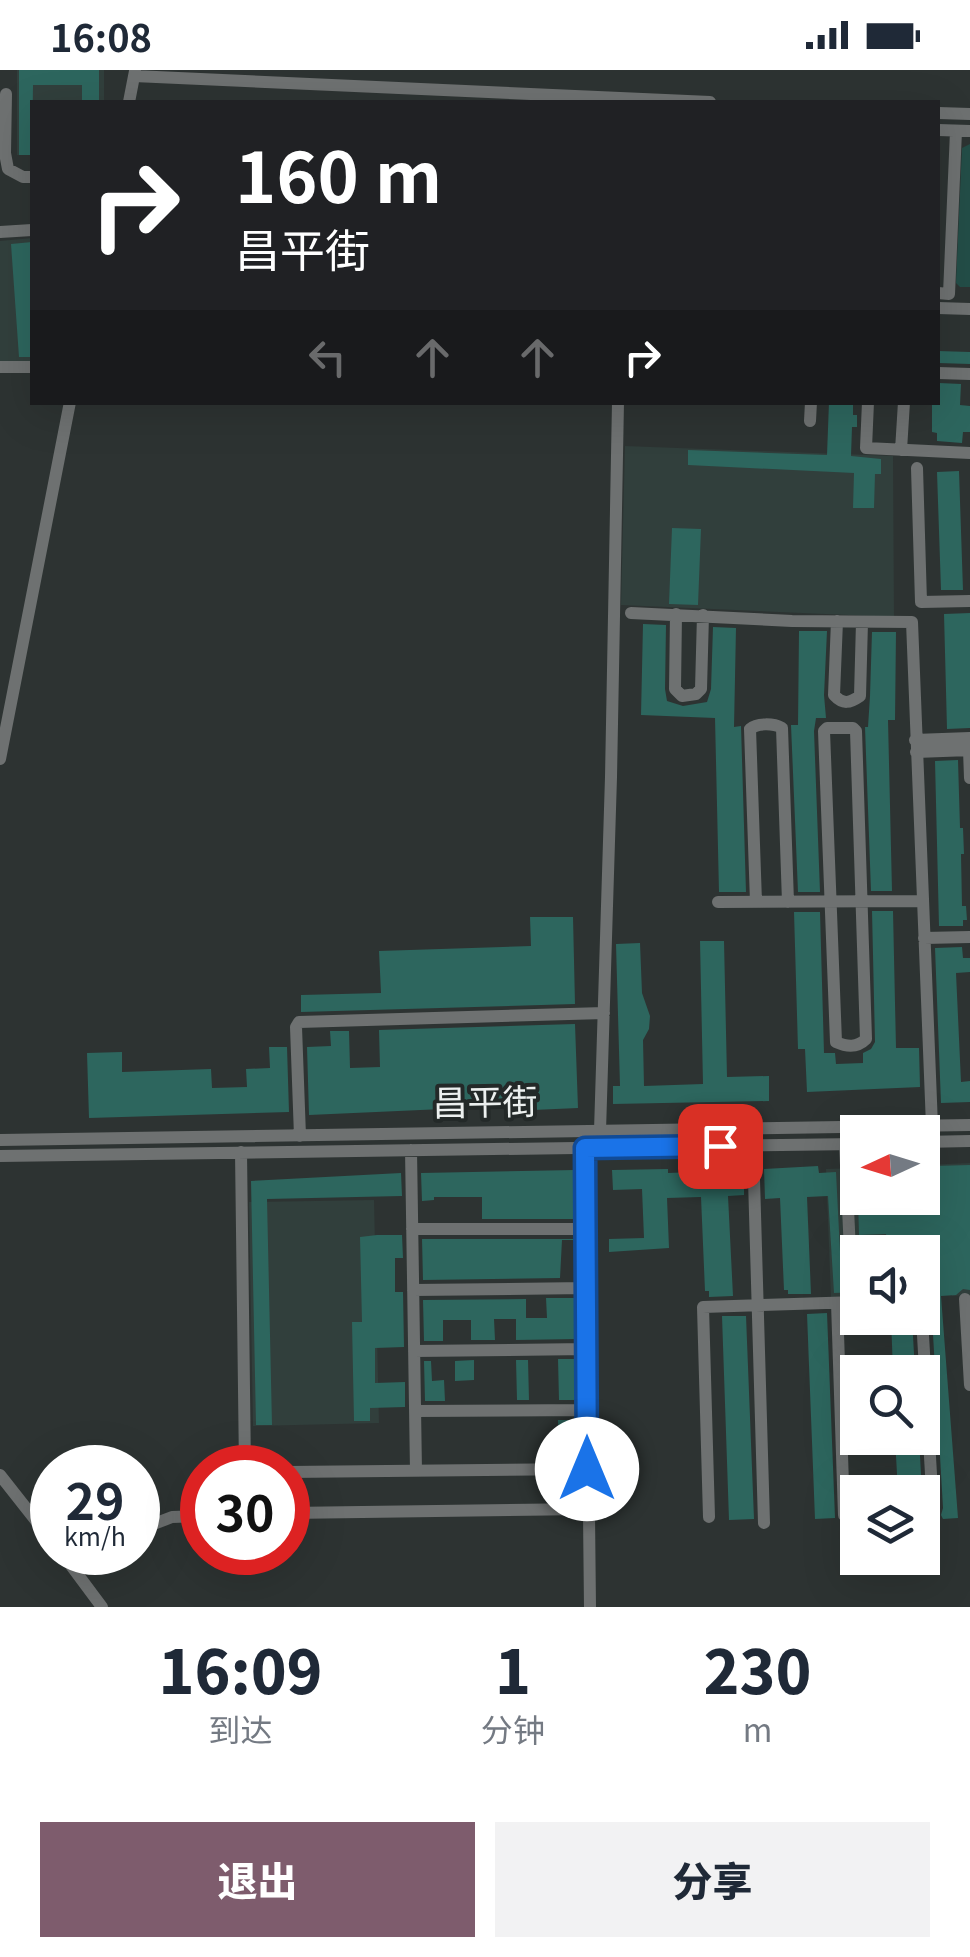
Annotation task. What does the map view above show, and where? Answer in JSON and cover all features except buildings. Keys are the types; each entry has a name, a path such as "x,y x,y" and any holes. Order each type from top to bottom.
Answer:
{"street":[{"path":"129,100 134,73 623,100"},
{"path":"6,94 4,153 8,168 30,178"},
{"path":"940,113 970,114"},
{"path":"940,293 949,294 963,131"},
{"path":"0,232 30,230"},
{"path":"940,308 970,309"},
{"path":"0,367 30,367"},
{"path":"940,373 970,374"},
{"path":"0,759 69,405"},
{"path":"600,1131 618,405"},
{"path":"810,421 811,405"},
{"path":"868,405 866,448 970,453"},
{"path":"902,450 904,405"},
{"path":"917,468 921,602 970,601"},
{"path":"631,612 912,622 932,1115"},
{"path":"676,614 675,689 682,696 701,689 702,615"},
{"path":"836,621 834,695 847,703 860,696 862,622"},
{"path":"756,902 750,730 758,725 777,725 782,728 788,902"},
{"path":"827,728 856,730 862,901 866,1039 857,1046 844,1045 836,1042 824,731 827,728"},
{"path":"915,746 970,738"},
{"path":"915,746 970,750 970,778"},
{"path":"718,902 922,901"},
{"path":"924,938 970,937"},
{"path":"300,1136 296,1027 299,1022 604,1012"},
{"name":"昌平街","path":"940,1126 970,1125"},
{"name":"昌平街","path":"0,1140 840,1127"},
{"path":"940,1142 970,1141"},
{"name":"昌平街","path":"0,1156 840,1144"},
{"path":"753,1145 764,1522"},
{"path":"585,1148 590,1607"},
{"path":"411,1150 416,1471"},
{"path":"241,1152 246,1445"},
{"path":"412,1229 586,1229"},
{"path":"413,1290 586,1288"},
{"path":"965,1299 970,1386"},
{"path":"837,1303 843,1475"},
{"path":"710,1518 703,1307 840,1303"},
{"path":"923,1335 931,1475"},
{"path":"414,1351 587,1349"},
{"path":"415,1411 587,1410"},
{"path":"310,1472 587,1469"},
{"path":"0,1475 30,1513"},
{"path":"310,1514 588,1509"},
{"path":"78,1575 103,1607"}],"shaded area":[{"path":"17,70 104,70 104,100 30,100 30,155 17,155"},
{"path":"30,238 30,363 0,363 0,241"},
{"path":"625,446 893,456 894,617 621,605"},
{"path":"970,1163 970,1295 940,1293 940,1235 840,1235 840,1298 831,1298 826,1169 840,1169 840,1215 940,1215 940,1164"},
{"path":"374,1200 379,1423 253,1426 249,1202"}],"green space":[{"path":"970,144 970,287 960,287 956,283 962,148"}],"route":[{"path":"587,1469 585,1148 720,1146"}]}
